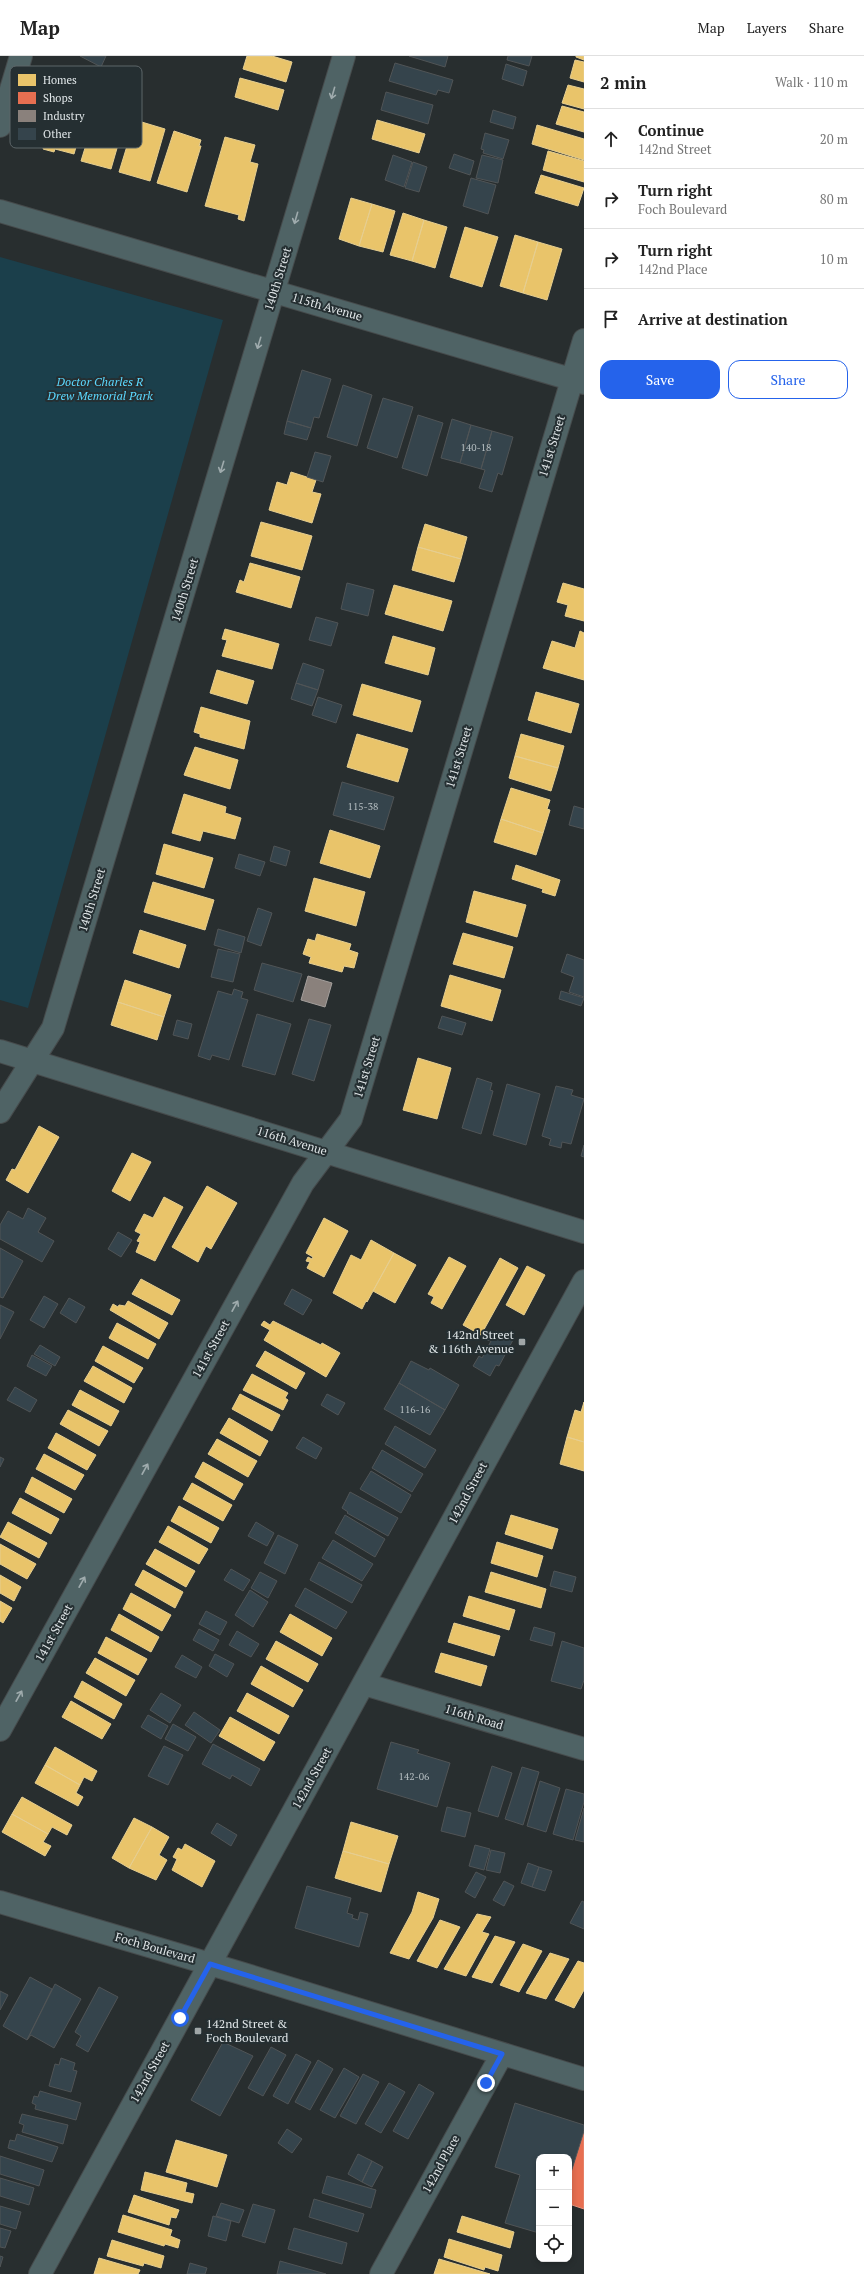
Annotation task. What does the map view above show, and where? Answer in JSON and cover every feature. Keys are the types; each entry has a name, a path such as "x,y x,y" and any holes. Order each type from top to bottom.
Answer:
{"street":[{"path":"18,66 21,56"},
{"name":"140th Street","path":"0,1112 53,1028 275,292 344,56"},
{"path":"0,126 10,93"},
{"name":"115th Avenue","path":"0,211 578,381"},
{"name":"141st Street","path":"0,1730 303,1183 351,1119 578,381 584,340"},
{"name":"116th Avenue","path":"0,1051 327,1151 584,1232"},
{"name":"142nd Street","path":"40,2274 584,1281"},
{"name":"116th Road","path":"364,1684 584,1749"},
{"name":"Foch Boulevard","path":"0,1902 210,1964 584,2079"},
{"name":"142nd Place","path":"381,2274 502,2054"}],"green space":[{"name":"Doctor Charles R Drew Memorial Park","path":"0,257 223,320 28,1008 0,1000"}],"building: Homes":[{"path":"247,56 272,56 292,62 286,82 243,69"},
{"path":"584,56 584,60 576,57"},
{"path":"575,60 584,62 584,82 570,78"},
{"path":"240,78 284,90 278,110 235,97"},
{"path":"568,85 584,89 584,109 562,103"},
{"path":"562,106 584,112 584,132 556,124"},
{"path":"377,120 425,134 419,153 372,139"},
{"path":"142,122 165,129 150,181 119,172 126,148 142,148"},
{"path":"537,125 584,139 584,160 532,144"},
{"path":"174,131 201,140 199,146 201,146 187,192 157,183"},
{"path":"225,137 255,145 250,162 258,164 244,221 238,219 239,215 205,206"},
{"path":"76,148 74,154 55,149 54,152 43,149"},
{"path":"85,148 117,148 111,169 81,161"},
{"path":"548,151 584,161 584,182 543,170"},
{"path":"541,175 584,188 578,206 535,193"},
{"path":"351,198 372,204 359,246 339,239"},
{"path":"372,204 395,211 383,252 359,246"},
{"path":"403,213 424,220 412,261 390,255"},
{"path":"424,220 447,227 435,268 412,261"},
{"path":"465,227 498,237 482,287 450,277"},
{"path":"515,235 538,242 523,293 500,286"},
{"path":"538,242 562,249 547,300 523,293"},
{"path":"291,472 316,480 312,492 321,494 312,523 269,510 277,482 287,485"},
{"path":"261,522 312,536 302,570 251,556"},
{"path":"425,524 467,537 461,559 418,547"},
{"path":"418,547 461,559 454,582 412,570"},
{"path":"250,563 300,577 291,608 236,592 240,580 244,582"},
{"path":"563,583 584,589 584,621 565,616 568,605 557,602"},
{"path":"394,585 452,601 443,631 385,614"},
{"path":"225,629 279,644 272,669 222,656 227,640 222,639"},
{"path":"580,631 584,633 584,680 543,668 552,641 575,648"},
{"path":"393,636 435,648 428,675 385,663"},
{"path":"217,670 254,681 247,704 210,693"},
{"path":"362,684 421,701 412,732 353,715"},
{"path":"536,692 579,704 571,733 528,720"},
{"path":"201,707 250,721 244,749 200,737 200,734 194,732"},
{"path":"357,734 408,749 398,782 347,767"},
{"path":"521,734 564,746 558,768 515,756"},
{"path":"195,747 238,760 230,789 184,775"},
{"path":"515,756 558,768 551,791 509,778"},
{"path":"511,788 550,800 547,809 550,810 543,833 501,819"},
{"path":"184,794 226,807 225,813 241,818 235,839 203,831 200,841 172,833"},
{"path":"501,819 543,833 536,855 494,842"},
{"path":"330,830 380,846 370,878 320,863"},
{"path":"164,844 213,858 204,888 156,874"},
{"path":"516,865 560,880 555,896 542,892 543,889 512,879"},
{"path":"314,878 365,892 356,926 305,911"},
{"path":"153,882 214,900 205,930 144,912"},
{"path":"474,891 526,905 517,937 466,922"},
{"path":"140,930 186,945 179,968 133,953"},
{"path":"463,933 513,947 504,978 453,964"},
{"path":"317,934 351,944 349,950 358,953 354,968 344,966 342,972 309,963 311,957 303,954 308,939 315,941"},
{"path":"450,975 501,990 492,1021 441,1006"},
{"path":"125,980 171,995 164,1017 118,1002"},
{"path":"118,1002 164,1017 157,1040 111,1025"},
{"path":"418,1058 451,1068 437,1119 403,1110"},
{"path":"39,1126 59,1137 28,1193 6,1180 12,1169 15,1170"},
{"path":"132,1153 151,1162 130,1201 112,1191"},
{"path":"207,1186 237,1203 211,1249 206,1246 198,1262 172,1247"},
{"path":"164,1197 183,1207 155,1261 136,1252 140,1242 137,1241 141,1234 135,1231 144,1214 153,1218"},
{"path":"324,1218 348,1231 324,1277 307,1268 310,1262 306,1261 308,1257 312,1259 313,1257 306,1253"},
{"path":"371,1240 394,1253 362,1309 333,1293 351,1255 361,1260"},
{"path":"394,1253 416,1265 395,1303 373,1291"},
{"path":"449,1257 466,1266 442,1309 431,1303 434,1297 428,1294"},
{"path":"500,1258 518,1268 481,1335 463,1325"},
{"path":"527,1266 545,1275 524,1315 506,1305"},
{"path":"141,1279 180,1300 172,1315 132,1294"},
{"path":"128,1301 168,1323 159,1339 110,1310 113,1304 118,1307 119,1305 125,1306"},
{"path":"264,1321 270,1325 273,1321 321,1345 322,1343 340,1353 326,1377 264,1340 270,1330 261,1325"},
{"path":"117,1323 156,1344 148,1359 109,1338"},
{"path":"103,1346 143,1368 134,1383 95,1361"},
{"path":"265,1351 305,1373 296,1389 256,1366"},
{"path":"93,1366 132,1388 124,1403 84,1381"},
{"path":"252,1374 288,1393 285,1398 288,1400 283,1410 243,1390"},
{"path":"80,1390 119,1411 111,1426 72,1405"},
{"path":"240,1394 280,1415 272,1431 232,1409"},
{"path":"584,1402 584,1442 567,1437 575,1410 581,1412"},
{"path":"68,1410 108,1431 99,1446 60,1424"},
{"path":"229,1418 268,1441 260,1456 220,1433"},
{"path":"56,1433 96,1455 87,1470 48,1448"},
{"path":"567,1437 584,1442 584,1471 560,1464"},
{"path":"217,1439 257,1461 248,1477 208,1454"},
{"path":"44,1454 84,1475 75,1490 36,1469"},
{"path":"203,1462 243,1484 234,1500 195,1477"},
{"path":"32,1477 72,1499 64,1513 25,1492"},
{"path":"192,1483 232,1505 223,1521 183,1499"},
{"path":"20,1498 59,1519 51,1534 12,1513"},
{"path":"179,1506 219,1528 211,1543 171,1521"},
{"path":"511,1515 558,1529 552,1549 505,1534"},
{"path":"8,1522 47,1543 39,1558 0,1537"},
{"path":"168,1526 208,1549 199,1564 159,1542"},
{"path":"497,1542 543,1556 537,1577 491,1563"},
{"path":"0,1544 36,1564 27,1579 0,1564"},
{"path":"155,1549 195,1571 186,1587 146,1564"},
{"path":"143,1570 183,1592 175,1608 135,1585"},
{"path":"491,1572 546,1589 541,1608 485,1592"},
{"path":"0,1575 21,1587 14,1601 0,1593"},
{"path":"131,1593 171,1615 162,1631 123,1609"},
{"path":"469,1596 515,1610 509,1630 463,1616"},
{"path":"0,1601 12,1608 3,1623 0,1621"},
{"path":"119,1614 159,1637 151,1652 111,1630"},
{"path":"290,1614 332,1638 322,1656 280,1632"},
{"path":"454,1623 500,1636 494,1656 448,1642"},
{"path":"106,1637 147,1659 138,1675 98,1653"},
{"path":"276,1641 318,1664 308,1682 266,1659"},
{"path":"441,1653 487,1666 481,1686 435,1672"},
{"path":"95,1658 135,1680 126,1696 86,1673"},
{"path":"261,1666 303,1690 293,1707 251,1684"},
{"path":"82,1681 122,1704 114,1719 74,1697"},
{"path":"247,1693 289,1716 279,1734 237,1711"},
{"path":"71,1701 111,1724 102,1739 62,1717"},
{"path":"230,1717 275,1742 264,1761 219,1736"},
{"path":"55,1747 97,1771 92,1781 84,1777 80,1785 45,1765"},
{"path":"45,1765 80,1785 76,1793 83,1797 78,1806 35,1783"},
{"path":"22,1797 72,1825 67,1835 52,1827 48,1834 12,1814"},
{"path":"12,1814 48,1834 43,1842 51,1846 45,1856 2,1832"},
{"path":"134,1818 152,1827 129,1868 112,1858"},
{"path":"351,1822 398,1836 389,1864 343,1851"},
{"path":"152,1827 169,1837 159,1855 167,1860 156,1880 129,1868"},
{"path":"185,1844 215,1861 202,1887 172,1870 177,1859 173,1857 178,1848 182,1850"},
{"path":"343,1851 389,1864 381,1892 335,1878"},
{"path":"418,1892 439,1899 433,1918 409,1959 390,1953 412,1912"},
{"path":"477,1914 491,1917 482,1932 489,1934 466,1976 444,1969"},
{"path":"440,1920 460,1927 437,1968 417,1961"},
{"path":"495,1936 515,1942 492,1983 472,1977"},
{"path":"523,1944 542,1951 519,1992 500,1985"},
{"path":"550,1953 569,1959 546,1999 526,1993"},
{"path":"578,1961 584,1963 584,1990 574,2008 555,2000"},
{"path":"176,2140 227,2155 217,2187 166,2172"},
{"path":"145,2172 187,2183 185,2192 194,2194 192,2203 141,2190"},
{"path":"134,2195 179,2210 176,2218 171,2217 169,2225 128,2212"},
{"path":"123,2215 172,2230 170,2236 180,2240 178,2248 165,2244 164,2246 118,2232"},
{"path":"462,2216 514,2232 510,2248 457,2232"},
{"path":"449,2239 502,2255 498,2271 485,2267 484,2270 444,2257"},
{"path":"112,2240 164,2256 161,2268 144,2263 143,2266 107,2256"},
{"path":"99,2258 140,2270 138,2274 94,2274"},
{"path":"439,2259 490,2274 434,2274"}],"building: Shops":[{"path":"584,2131 584,2209 572,2205 572,2169"}],"building: Industry":[{"path":"308,976 332,983 325,1007 301,1000"}],"building: Other":[{"path":"80,56 106,56 101,66"},
{"path":"409,56 448,56 445,67"},
{"path":"508,56 532,56 529,66 507,60"},
{"path":"395,63 453,80 449,93 438,90 436,95 389,81"},
{"path":"506,64 527,71 523,86 502,79"},
{"path":"386,92 433,105 428,124 381,110"},
{"path":"493,110 516,117 513,129 490,122"},
{"path":"485,133 509,140 503,159 483,153 484,150 481,149"},
{"path":"454,154 474,161 470,175 449,168"},
{"path":"393,155 412,162 404,187 385,180"},
{"path":"482,155 503,160 498,183 476,178"},
{"path":"413,162 427,167 419,192 405,188"},
{"path":"471,178 496,185 488,214 463,206"},
{"path":"302,370 331,379 319,418 314,417 311,428 287,421"},
{"path":"343,385 372,395 357,446 327,437"},
{"path":"383,398 413,407 397,458 367,448"},
{"path":"418,415 443,423 427,476 402,468"},
{"path":"452,419 471,425 460,463 441,458"},
{"path":"287,421 311,428 307,440 284,434"},
{"path":"471,425 492,431 481,469 460,463"},
{"path":"492,431 513,437 502,475 498,473 492,492 479,488 485,470 481,469"},
{"path":"315,452 331,456 323,482 307,477"},
{"path":"347,583 374,590 368,616 341,609"},
{"path":"316,617 338,623 331,646 309,640"},
{"path":"303,663 324,670 318,690 296,683"},
{"path":"296,683 318,690 312,706 291,699"},
{"path":"318,697 342,705 336,723 312,715"},
{"path":"342,782 394,797 384,830 333,815"},
{"path":"574,806 584,809 584,829 569,825"},
{"path":"274,846 290,851 286,866 270,861"},
{"path":"239,854 265,862 260,876 235,868"},
{"path":"258,908 272,913 261,946 247,941"},
{"path":"218,929 245,937 241,953 214,945"},
{"path":"218,949 240,954 233,982 211,977"},
{"path":"567,954 584,960 584,997 569,992 574,977 561,972"},
{"path":"262,963 302,974 293,1002 254,990"},
{"path":"234,989 243,992 241,998 248,1000 229,1060 212,1055 210,1060 198,1056 218,991 232,995"},
{"path":"561,991 584,998 581,1006 559,999"},
{"path":"257,1014 291,1024 275,1075 242,1066"},
{"path":"442,1016 466,1023 462,1035 438,1028"},
{"path":"309,1019 331,1025 314,1081 292,1074"},
{"path":"177,1020 192,1024 188,1039 173,1035"},
{"path":"477,1078 492,1083 490,1090 493,1091 481,1134 462,1128"},
{"path":"507,1084 540,1094 526,1145 493,1135"},
{"path":"556,1086 573,1090 571,1095 584,1099 571,1144 562,1142 561,1148 549,1145 551,1139 542,1136"},
{"path":"584,1145 584,1157 581,1156"},
{"path":"28,1208 46,1218 38,1232 54,1241 42,1262 0,1239 0,1225 8,1211 23,1219"},
{"path":"118,1232 132,1240 121,1257 108,1249"},
{"path":"0,1248 23,1261 3,1298 0,1297"},
{"path":"292,1289 312,1300 303,1315 284,1304"},
{"path":"44,1296 58,1304 44,1328 30,1320"},
{"path":"69,1298 85,1307 76,1323 60,1313"},
{"path":"0,1305 14,1312 0,1339"},
{"path":"496,1331 513,1340 499,1366 496,1365 490,1376 473,1366 479,1356 482,1358 491,1341 487,1340 491,1334 494,1335"},
{"path":"40,1345 60,1357 55,1366 34,1354"},
{"path":"32,1355 52,1366 46,1376 27,1366"},
{"path":"411,1361 429,1370 430,1368 459,1385 445,1410 399,1383"},
{"path":"399,1383 445,1410 430,1435 384,1409"},
{"path":"15,1387 37,1400 30,1412 7,1400"},
{"path":"327,1394 345,1403 338,1415 321,1405"},
{"path":"395,1426 436,1450 425,1468 385,1444"},
{"path":"303,1437 322,1448 316,1459 296,1448"},
{"path":"382,1450 423,1474 412,1492 372,1468"},
{"path":"0,1457 4,1459 0,1467"},
{"path":"371,1471 411,1495 401,1513 360,1489"},
{"path":"350,1492 398,1518 388,1536 347,1513 348,1512 342,1508"},
{"path":"345,1515 385,1539 375,1557 335,1533"},
{"path":"256,1522 274,1533 267,1546 248,1536"},
{"path":"278,1535 298,1545 285,1574 264,1563"},
{"path":"333,1540 373,1564 362,1581 322,1558"},
{"path":"319,1562 362,1585 352,1603 310,1580"},
{"path":"231,1569 250,1580 243,1591 224,1580"},
{"path":"554,1571 576,1577 572,1592 550,1586"},
{"path":"260,1572 277,1581 268,1598 251,1588"},
{"path":"305,1588 347,1612 336,1629 295,1606"},
{"path":"250,1590 268,1602 253,1627 235,1615"},
{"path":"206,1611 227,1622 220,1635 199,1624"},
{"path":"534,1627 555,1633 552,1646 530,1640"},
{"path":"199,1629 219,1640 213,1651 193,1640"},
{"path":"237,1631 259,1644 251,1657 229,1645"},
{"path":"562,1641 584,1648 584,1680 581,1689 551,1681"},
{"path":"215,1654 234,1664 227,1677 209,1666"},
{"path":"182,1655 202,1667 196,1678 175,1667"},
{"path":"161,1693 181,1705 170,1723 150,1710"},
{"path":"194,1712 220,1730 211,1743 185,1725"},
{"path":"148,1715 168,1726 161,1739 141,1727"},
{"path":"173,1724 196,1737 188,1751 165,1739"},
{"path":"391,1742 419,1750 417,1753 450,1763 437,1807 377,1789"},
{"path":"213,1744 260,1769 251,1786 232,1775 230,1779 202,1764"},
{"path":"164,1746 183,1755 168,1785 148,1776"},
{"path":"492,1766 512,1773 498,1817 478,1811"},
{"path":"522,1767 539,1772 523,1825 505,1819"},
{"path":"540,1781 560,1788 546,1832 527,1826"},
{"path":"566,1789 584,1794 584,1802 573,1840 553,1834"},
{"path":"447,1807 471,1813 465,1837 441,1831"},
{"path":"584,1808 584,1842 575,1840"},
{"path":"217,1823 237,1835 231,1846 211,1833"},
{"path":"475,1845 490,1849 484,1870 469,1866"},
{"path":"491,1850 505,1853 500,1873 486,1870"},
{"path":"528,1863 539,1867 532,1887 521,1883"},
{"path":"539,1867 552,1871 545,1891 532,1887"},
{"path":"476,1872 486,1877 475,1898 465,1892"},
{"path":"504,1881 514,1886 504,1906 493,1900"},
{"path":"307,1886 351,1898 347,1913 353,1915 352,1918 358,1920 360,1912 368,1914 359,1947 295,1928"},
{"path":"582,1901 584,1902 584,1929 570,1923"},
{"path":"30,1977 52,1989 27,2040 3,2026"},
{"path":"55,1984 81,1999 54,2048 31,2035 27,2040"},
{"path":"99,1987 118,1997 88,2052 76,2045 81,2036 75,2032"},
{"path":"0,1991 8,1995 0,2010"},
{"path":"223,2042 253,2056 220,2116 191,2100"},
{"path":"271,2047 286,2055 263,2096 248,2088"},
{"path":"296,2054 311,2062 288,2104 273,2096"},
{"path":"61,2058 75,2063 73,2070 77,2071 71,2092 49,2086 55,2064 59,2065"},
{"path":"318,2060 333,2069 310,2110 295,2102"},
{"path":"344,2068 359,2077 335,2118 320,2110"},
{"path":"363,2074 379,2082 356,2124 340,2116"},
{"path":"389,2083 405,2092 381,2133 365,2124"},
{"path":"419,2084 434,2093 408,2139 393,2131"},
{"path":"40,2091 81,2103 76,2120 35,2109 36,2105 32,2103 34,2096 38,2097"},
{"path":"515,2103 584,2125 584,2131 572,2169 572,2154 536,2154 536,2232 505,2223 520,2175 495,2167"},
{"path":"22,2114 68,2125 63,2144 22,2132 24,2125 19,2123"},
{"path":"287,2129 302,2139 292,2153 278,2143"},
{"path":"17,2134 58,2147 52,2162 8,2148 10,2140 15,2141"},
{"path":"358,2154 372,2161 362,2182 348,2174"},
{"path":"0,2156 44,2170 39,2186 0,2174"},
{"path":"372,2161 383,2167 372,2187 362,2182"},
{"path":"327,2176 376,2190 371,2208 322,2193"},
{"path":"0,2178 34,2188 29,2205 0,2196"},
{"path":"314,2199 364,2214 358,2232 309,2217"},
{"path":"221,2203 244,2210 239,2223 216,2216"},
{"path":"253,2204 275,2210 265,2243 242,2236"},
{"path":"0,2206 21,2212 16,2229 0,2224"},
{"path":"213,2216 231,2221 226,2241 208,2236"},
{"path":"0,2228 11,2231 5,2248 0,2247"},
{"path":"294,2228 347,2243 342,2264 288,2249"},
{"path":"0,2256 3,2257 0,2267"},
{"path":"280,2261 326,2274 277,2274"},
{"path":"190,2263 207,2268 205,2274 187,2274"}],"place":[{"name":"142nd Street & 116th Avenue","path":"522,1342"},
{"name":"142nd Street & Foch Boulevard","path":"198,2031"}],"route":[{"path":"180,2018 210,1964 502,2054 486,2083"}]}
